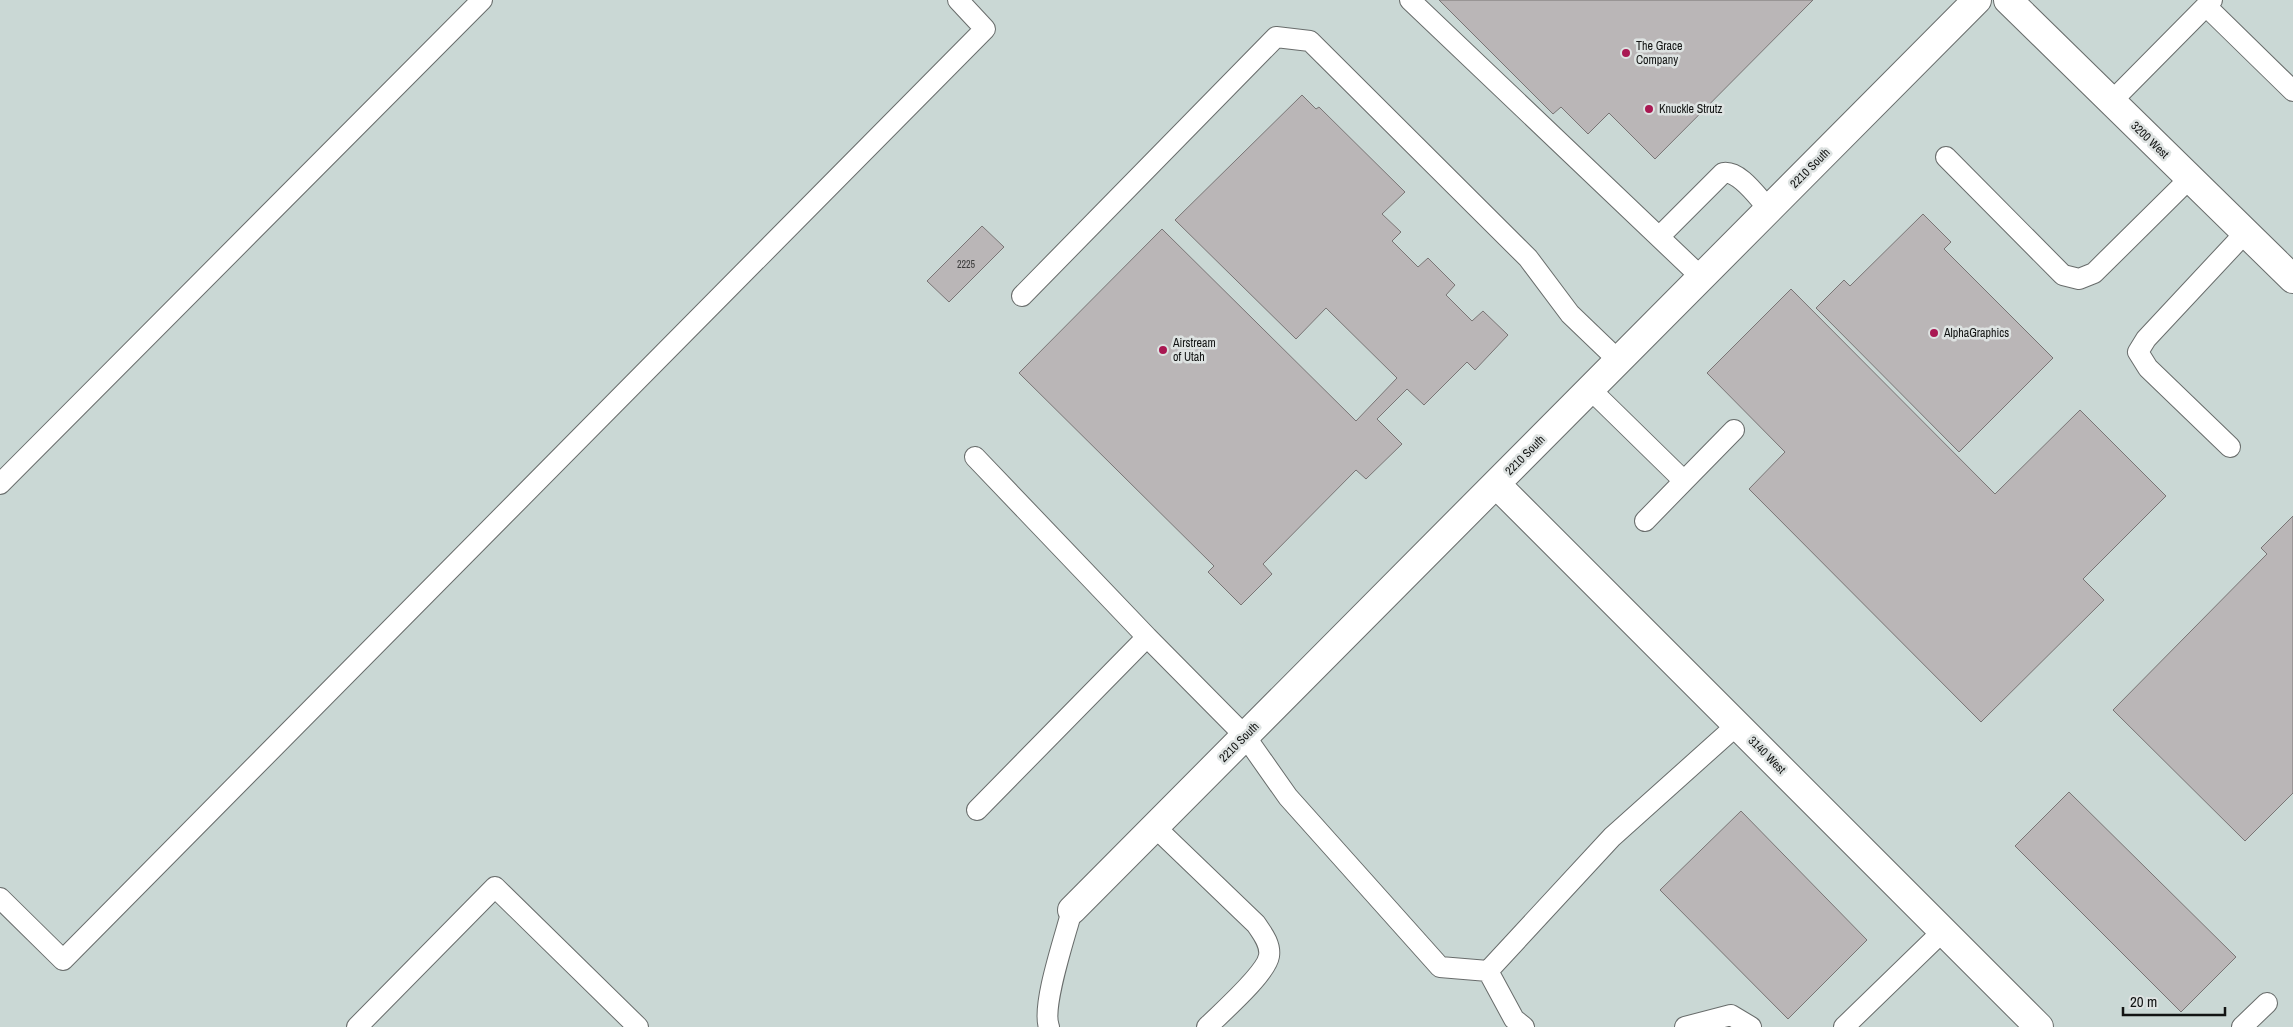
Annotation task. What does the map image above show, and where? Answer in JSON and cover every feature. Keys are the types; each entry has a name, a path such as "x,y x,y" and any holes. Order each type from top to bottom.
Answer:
{"street":[{"name":"2210 South","path":"1072,910 1977,0"},
{"name":"3200 West","path":"2008,0 2110,102 2293,279"},
{"name":"3140 West","path":"1496,484 2039,1027"}],"lane":[{"path":"0,484 482,0"},
{"path":"0,898 63,960 985,28 958,0"},
{"path":"1410,0 1701,278"},
{"path":"2110,102 2209,3 2293,91"},
{"path":"1022,296 1276,37 1310,41 1528,258 1570,314 1619,361"},
{"path":"1946,157 2063,276 2079,279 2094,273 2190,178"},
{"path":"1659,237 1723,173 1730,171 1770,209"},
{"path":"2230,447 2148,368 2138,352 2146,339 2245,234"},
{"path":"1590,389 1684,481"},
{"path":"1646,521 1734,430"},
{"path":"975,457 1147,637 1245,736 1288,796 1440,967 1488,971"},
{"path":"977,810 1147,637"},
{"path":"1488,971 1612,837 1737,725"},
{"path":"1155,827 1256,924 1267,942 1269,956 1262,971 1207,1027"},
{"path":"357,1027 495,888 638,1027"},
{"path":"1049,1027 1046,1020 1052,984 1072,910"},
{"path":"1844,1027 1943,931"},
{"path":"1488,971 1514,1019 1524,1027"},
{"path":"2242,1027 2267,1003"},
{"path":"1685,1027 1731,1015 1751,1027"}],"shaded area":[{"path":"0,0 2293,0 2293,1027 0,1027"}],"building":[{"name":"The Grace Company","path":"1439,0 1813,0 1655,159 1609,113 1588,134 1561,107 1553,114"},
{"name":"Airstream of Utah","path":"1302,95 1316,109 1319,107 1405,192 1382,214 1401,232 1392,241 1418,267 1428,258 1455,285 1446,295 1472,321 1483,311 1508,335 1475,370 1467,362 1424,405 1407,389 1377,419 1402,444 1366,479 1356,470 1263,564 1272,574 1241,605 1208,572 1214,566 1019,373 1162,229 1356,421 1397,378 1326,308 1296,339 1175,220"},
{"name":"AlphaGraphics","path":"1923,214 1951,242 1944,249 2053,358 1959,452 1816,308 1844,280 1850,286"},
{"path":"982,226 1004,247 949,302 927,281"},
{"path":"1791,289 1995,494 2080,410 2166,496 2083,579 2104,600 1981,722 1749,489 1785,452 1707,373"},
{"path":"2293,516 2293,793 2245,841 2113,710 2267,554 2261,548"},
{"path":"2069,792 2236,957 2181,1012 2015,846"},
{"path":"1741,811 1867,940 1788,1019 1660,890"}],"place":[{"name":"The Grace Company","path":"1626,53"},
{"name":"Knuckle Strutz","path":"1649,109"},
{"name":"AlphaGraphics","path":"1934,333"},
{"name":"Airstream of Utah","path":"1163,350"}]}
